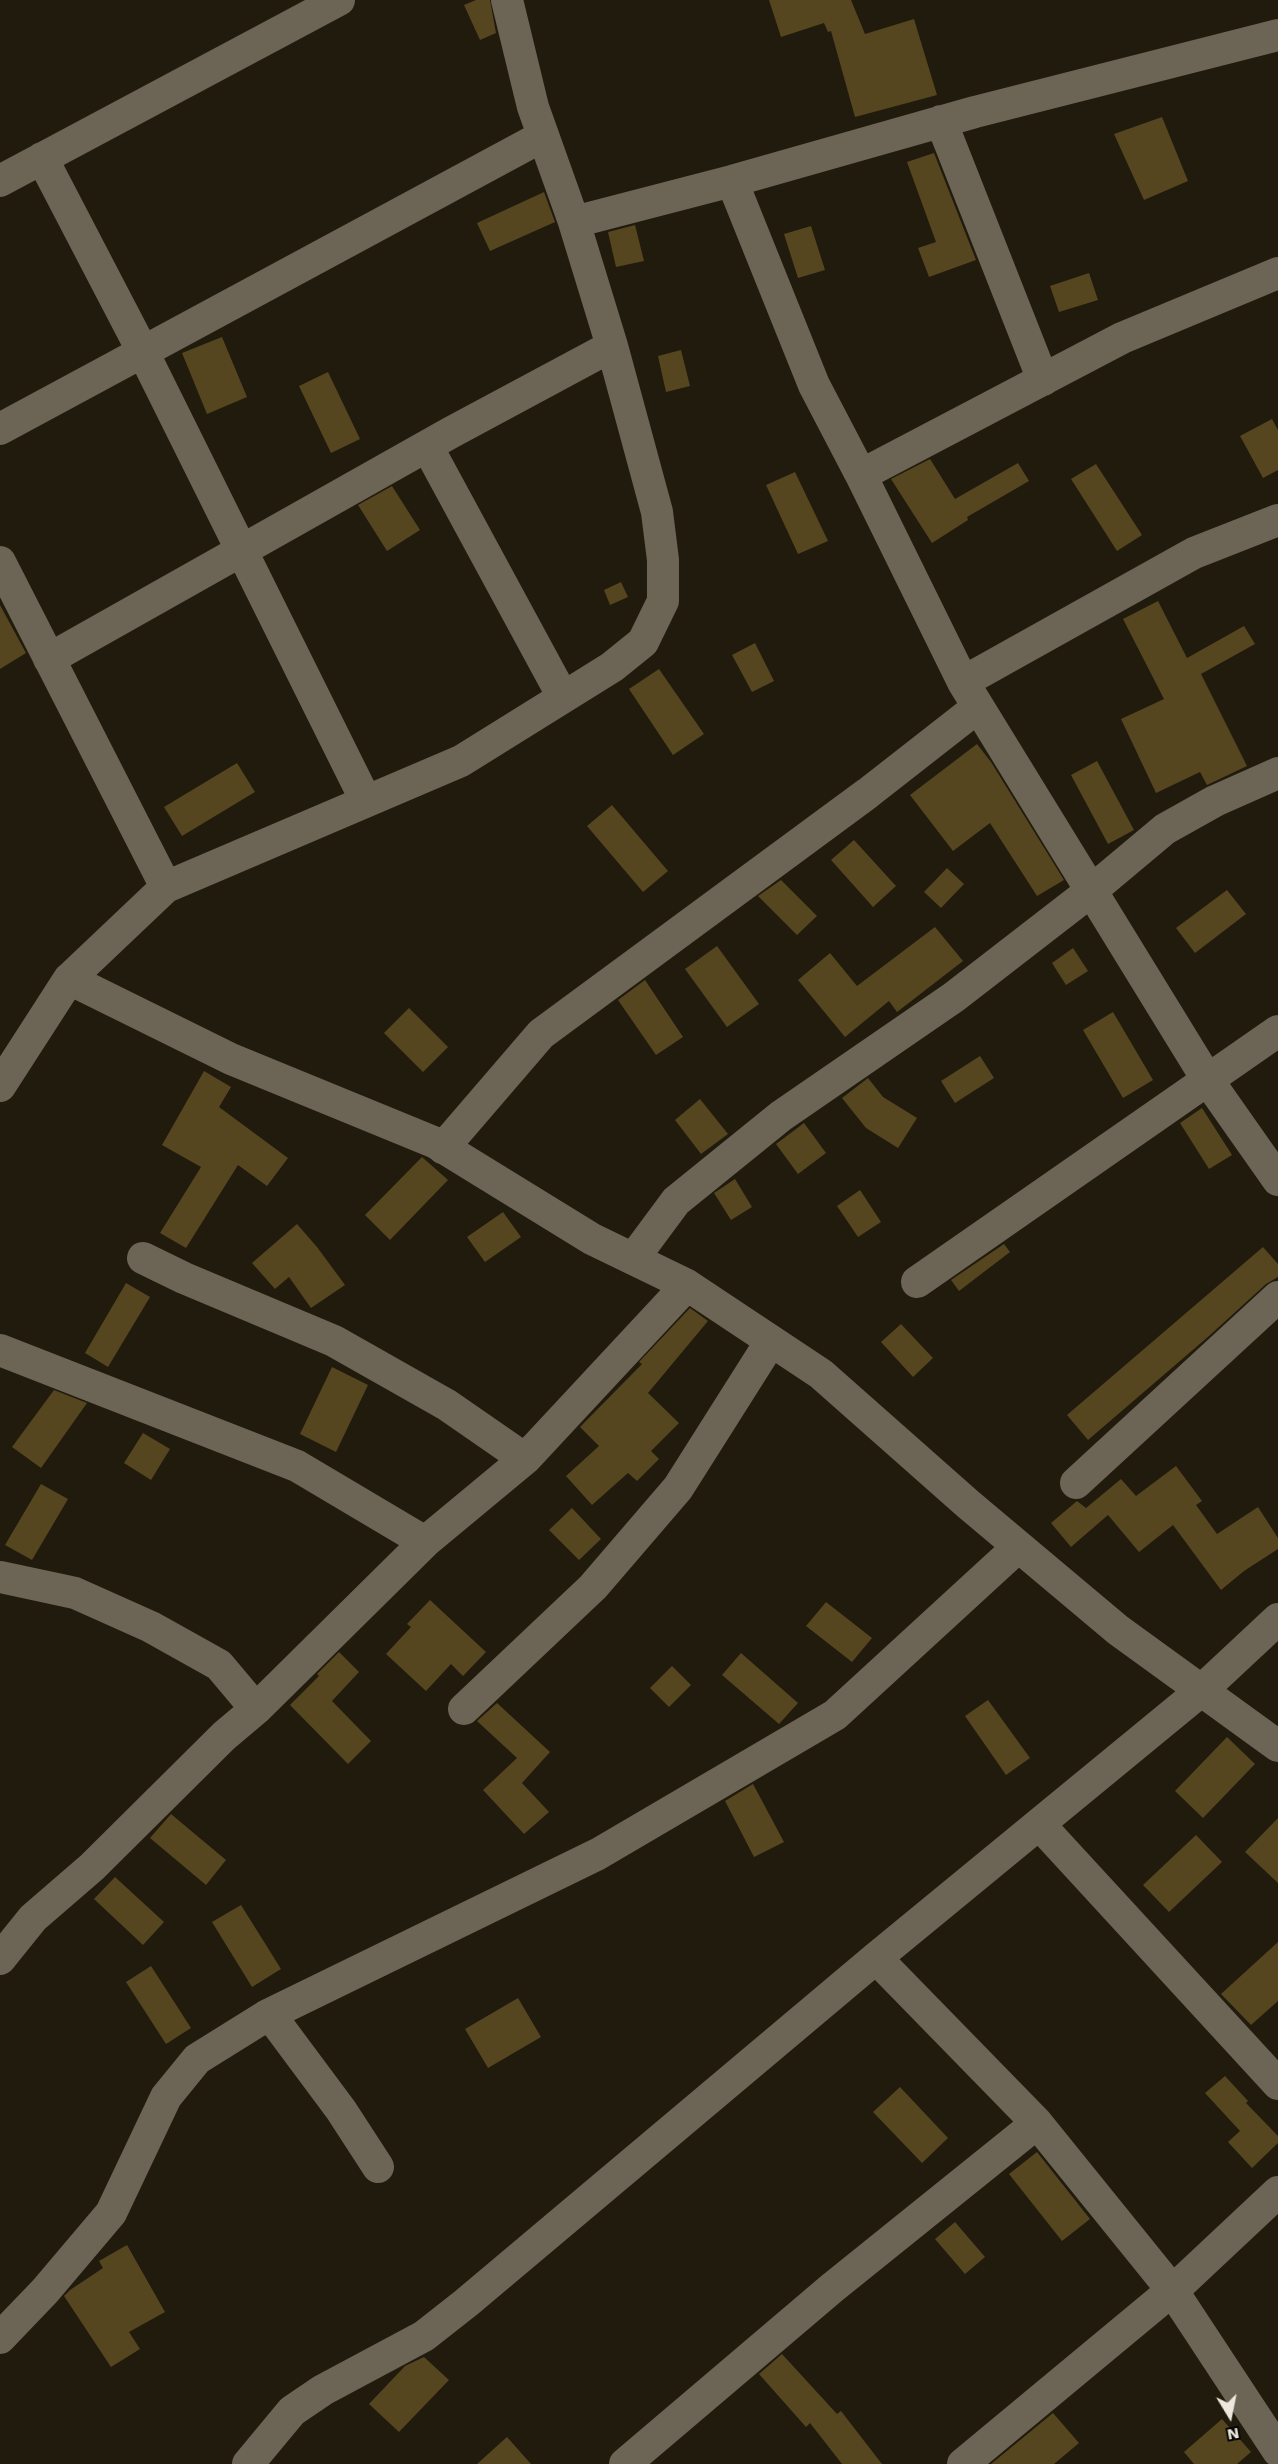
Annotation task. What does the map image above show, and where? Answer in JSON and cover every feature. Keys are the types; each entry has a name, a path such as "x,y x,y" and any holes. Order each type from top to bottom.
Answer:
{"street":[{"path":"0,181 339,0"},
{"path":"1,1083 69,979 166,887 461,761 612,667 643,642 663,601 663,560 657,512 612,346 574,222 533,107 507,0"},
{"path":"574,222 732,181 941,121 1278,35"},
{"path":"941,121 1043,380"},
{"path":"0,429 543,136"},
{"path":"42,158 243,550 366,801"},
{"path":"732,181 814,385 970,695 1207,1079 1278,1180"},
{"path":"861,475 1122,338 1278,273"},
{"path":"49,658 427,446 612,346"},
{"path":"427,446 563,697"},
{"path":"443,1148 541,1034 868,793 970,695 1194,553 1278,520"},
{"path":"0,562 166,887"},
{"path":"633,1259 676,1202 781,1116 954,997 1091,891 1165,829 1215,801 1278,773"},
{"path":"69,979 231,1059 326,1096 443,1148 592,1239 687,1285 821,1374 1018,1547 1118,1630 1278,1746"},
{"path":"917,1281 1278,1030"},
{"path":"143,1258 184,1278 334,1341 447,1405 525,1459"},
{"path":"0,1959 33,1918 92,1867 425,1542 525,1459 687,1285"},
{"path":"1076,1483 1278,1297"},
{"path":"464,1709 593,1587 678,1488 771,1341"},
{"path":"0,1350 297,1466 425,1542"},
{"path":"0,2338 45,2291 111,2213 166,2097 197,2059 266,2016 598,1854 835,1715 1018,1547"},
{"path":"0,1577 75,1593 151,1627 219,1665 256,1709"},
{"path":"257,2461 292,2410 323,2390 424,2336 466,2303 876,1958 1202,1690 1278,1619"},
{"path":"1039,1824 1278,2084"},
{"path":"876,1958 1037,2123 1172,2290 1278,2451"},
{"path":"266,2016 277,2024 341,2110 378,2167"},
{"path":"625,2464 832,2288 1037,2123"},
{"path":"963,2464 1172,2290 1278,2192"}],"building":[{"path":"476,0 490,0 496,33 480,40 464,5"},
{"path":"769,0 851,0 865,34 914,19 937,95 855,117 831,31 828,32 824,23 781,37"},
{"path":"1162,117 1188,181 1144,200 1114,134"},
{"path":"934,153 976,260 929,277 918,248 936,242 907,162"},
{"path":"544,192 555,222 490,251 477,223"},
{"path":"635,225 644,261 616,267 608,232"},
{"path":"811,226 825,270 798,278 784,234"},
{"path":"1089,273 1098,300 1059,312 1050,286"},
{"path":"222,337 247,397 207,414 182,353"},
{"path":"681,350 690,386 666,392 658,356"},
{"path":"328,372 360,439 331,453 299,386"},
{"path":"1272,419 1278,430 1278,470 1263,478 1240,436"},
{"path":"930,459 955,499 1018,463 1029,481 967,517 968,520 932,543 891,479"},
{"path":"1096,464 1142,535 1117,551 1071,479"},
{"path":"795,472 828,541 798,554 766,485"},
{"path":"392,486 420,530 387,551 358,505"},
{"path":"621,582 628,597 610,605 604,590"},
{"path":"1158,601 1187,658 1244,626 1255,644 1201,674 1247,766 1207,785 1200,772 1156,793 1121,719 1164,699 1123,619"},
{"path":"0,605 26,653 0,669"},
{"path":"755,643 774,681 752,692 732,655"},
{"path":"659,669 704,734 673,755 629,689"},
{"path":"977,744 991,762 1064,880 1037,896 990,823 953,851 910,795"},
{"path":"1097,761 1134,830 1108,844 1071,775"},
{"path":"237,763 255,792 182,836 164,807"},
{"path":"612,805 668,871 643,892 587,826"},
{"path":"854,840 896,886 873,907 831,860"},
{"path":"947,868 964,884 941,908 924,892"},
{"path":"781,880 817,916 797,935 758,896"},
{"path":"1227,890 1246,914 1195,953 1176,928"},
{"path":"935,927 963,961 897,1012 889,1001 845,1037 798,980 830,953 857,986"},
{"path":"717,946 759,1004 727,1027 685,969"},
{"path":"1073,948 1088,971 1066,985 1052,963"},
{"path":"645,980 683,1037 656,1055 618,1000"},
{"path":"409,1008 448,1047 423,1072 384,1033"},
{"path":"1113,1012 1153,1080 1123,1098 1083,1030"},
{"path":"980,1056 994,1078 955,1103 941,1081"},
{"path":"204,1071 231,1087 219,1107 288,1158 267,1186 238,1165 186,1248 160,1233 201,1167 162,1145"},
{"path":"868,1078 883,1097 917,1118 898,1148 866,1128 842,1098"},
{"path":"700,1099 728,1134 701,1154 675,1120"},
{"path":"1202,1108 1232,1155 1209,1169 1180,1123"},
{"path":"804,1123 826,1153 798,1174 776,1144"},
{"path":"422,1157 448,1180 390,1240 365,1215"},
{"path":"735,1179 752,1207 731,1220 714,1193"},
{"path":"860,1190 881,1222 858,1237 837,1206"},
{"path":"503,1212 521,1237 485,1262 467,1237"},
{"path":"297,1224 345,1285 311,1308 289,1277 275,1289 252,1263"},
{"path":"1004,1244 1010,1252 959,1291 951,1280"},
{"path":"1263,1247 1278,1264 1278,1277 1266,1284 1088,1440 1067,1415"},
{"path":"126,1283 150,1297 108,1367 85,1353"},
{"path":"690,1308 708,1321 648,1393 679,1423 651,1451 659,1459 637,1481 628,1473 592,1505 566,1476 599,1446 580,1427 642,1364 639,1362"},
{"path":"901,1324 933,1358 913,1377 881,1342"},
{"path":"332,1367 368,1385 336,1452 300,1434"},
{"path":"54,1390 87,1403 41,1468 12,1447"},
{"path":"143,1433 170,1449 151,1480 124,1463"},
{"path":"1176,1466 1202,1501 1196,1505 1217,1534 1258,1507 1278,1538 1278,1549 1244,1571 1221,1590 1173,1525 1139,1552 1108,1515 1071,1547 1051,1523 1077,1501 1086,1508 1121,1479 1136,1496"},
{"path":"41,1484 68,1499 32,1560 5,1545"},
{"path":"572,1508 601,1539 579,1560 549,1530"},
{"path":"430,1600 486,1652 463,1676 451,1664 426,1691 386,1654 411,1627 407,1624"},
{"path":"826,1602 872,1638 852,1662 806,1626"},
{"path":"339,1652 359,1672 332,1701 371,1741 348,1764 290,1705"},
{"path":"741,1653 798,1703 779,1724 722,1675"},
{"path":"672,1666 691,1685 669,1707 650,1688"},
{"path":"988,1700 1030,1758 1006,1775 965,1716"},
{"path":"497,1703 550,1752 522,1783 549,1812 524,1834 483,1790 517,1758 477,1721"},
{"path":"1227,1737 1255,1764 1203,1818 1175,1791"},
{"path":"753,1784 784,1842 754,1857 725,1801"},
{"path":"171,1814 226,1860 206,1885 150,1838"},
{"path":"1278,1818 1278,1883 1245,1852"},
{"path":"1196,1835 1222,1862 1169,1912 1143,1885"},
{"path":"115,1877 164,1922 143,1945 94,1899"},
{"path":"241,1905 281,1969 252,1987 212,1922"},
{"path":"1278,1942 1278,2001 1251,2025 1221,1994"},
{"path":"151,1966 191,2028 166,2044 126,1982"},
{"path":"518,1998 541,2037 488,2068 465,2029"},
{"path":"1225,2076 1248,2101 1246,2103 1278,2136 1278,2143 1252,2168 1228,2142 1240,2131 1205,2093"},
{"path":"900,2087 948,2138 922,2163 873,2112"},
{"path":"1037,2152 1090,2219 1062,2241 1009,2174"},
{"path":"955,2222 985,2257 965,2274 935,2239"},
{"path":"127,2245 165,2312 129,2332 140,2349 111,2367 64,2296 103,2268 99,2261"},
{"path":"782,2354 837,2414 841,2411 882,2464 842,2464 810,2423 806,2427 759,2374"},
{"path":"424,2357 449,2380 399,2432 369,2404 405,2366"},
{"path":"1053,2413 1079,2443 1054,2464 991,2464"},
{"path":"1222,2419 1251,2452 1237,2464 1194,2464 1184,2452"},
{"path":"507,2437 531,2464 477,2464"}]}
